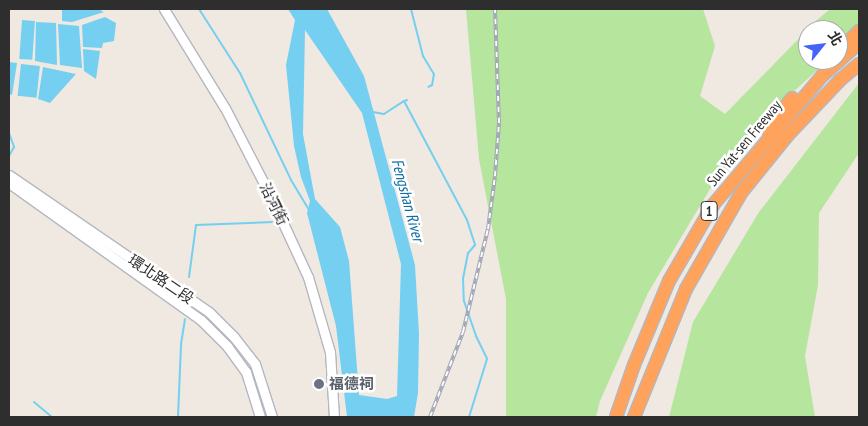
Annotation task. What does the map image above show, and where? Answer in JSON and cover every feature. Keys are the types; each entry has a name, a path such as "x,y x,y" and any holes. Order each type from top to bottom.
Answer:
{"highway":[{"path":"848,41 859,31"},
{"name":"Sun Yat-sen Freeway","path":"616,417 634,365 669,281 713,205 823,75 859,43"},
{"name":"Sun Yat-sen Freeway","path":"634,417 686,289 741,194 786,136 840,80 859,64"},
{"path":"713,205 779,112 819,70"}],"street":[{"name":"沿河街","path":"164,9 225,108 271,197 308,277 330,352 334,417"},
{"name":"環北路二段","path":"9,174 208,312 234,337 255,364 272,417"},
{"name":"環北路二段","path":"9,183 202,320 227,346 246,372 260,417"}],"green space":[{"path":"466,9 703,9 715,46 700,96 725,114 798,39 798,70 817,70 751,131 710,189 648,293 600,401 596,417 506,417 506,299 479,159"},
{"path":"830,9 859,9 859,30 848,40 848,20 817,20"},
{"path":"859,83 859,153 819,213 818,285 805,356 815,417 669,417 693,322 759,212"}],"water":[{"path":"62,9 98,9 104,12 72,22 62,21"},
{"path":"288,9 327,9 364,76 415,265 419,334 418,393 414,417 347,417 336,326 307,213 310,201 301,177 294,146 286,65 295,20","holes":["305,30 362,113 401,264 397,396 387,399 359,395 349,261 340,227 315,199 303,134"]},
{"path":"105,17 116,23 114,41 103,43 102,48 83,47 82,25"},
{"path":"22,20 35,21 32,60 19,59"},
{"path":"36,22 56,23 57,65 35,61"},
{"path":"58,24 79,26 82,68 60,65"},
{"path":"83,49 100,51 96,79 84,71"},
{"path":"9,62 17,63 12,95 9,94"},
{"path":"21,64 40,66 37,98 18,96"},
{"path":"43,67 76,74 50,103 38,99"}],"waterway":[{"path":"199,9 240,73 291,180 309,210"},
{"path":"411,9 423,56 434,74 432,85 428,87"},
{"path":"407,100 404,101 467,220 475,245 468,253 463,278 464,301 476,336 487,359 469,417"},
{"path":"373,112 384,114 404,101"},
{"path":"9,133 14,147 9,156"},
{"path":"189,277 196,225 273,222"},
{"path":"178,417 181,344 185,319"},
{"path":"34,402 52,417"}],"railway":[{"path":"430,417 463,332 488,229 499,123 495,9"}],"place":[{"name":"福德祠","path":"319,384"}],"water label":[{"name":"Fengshan River","path":"408,200"}]}
